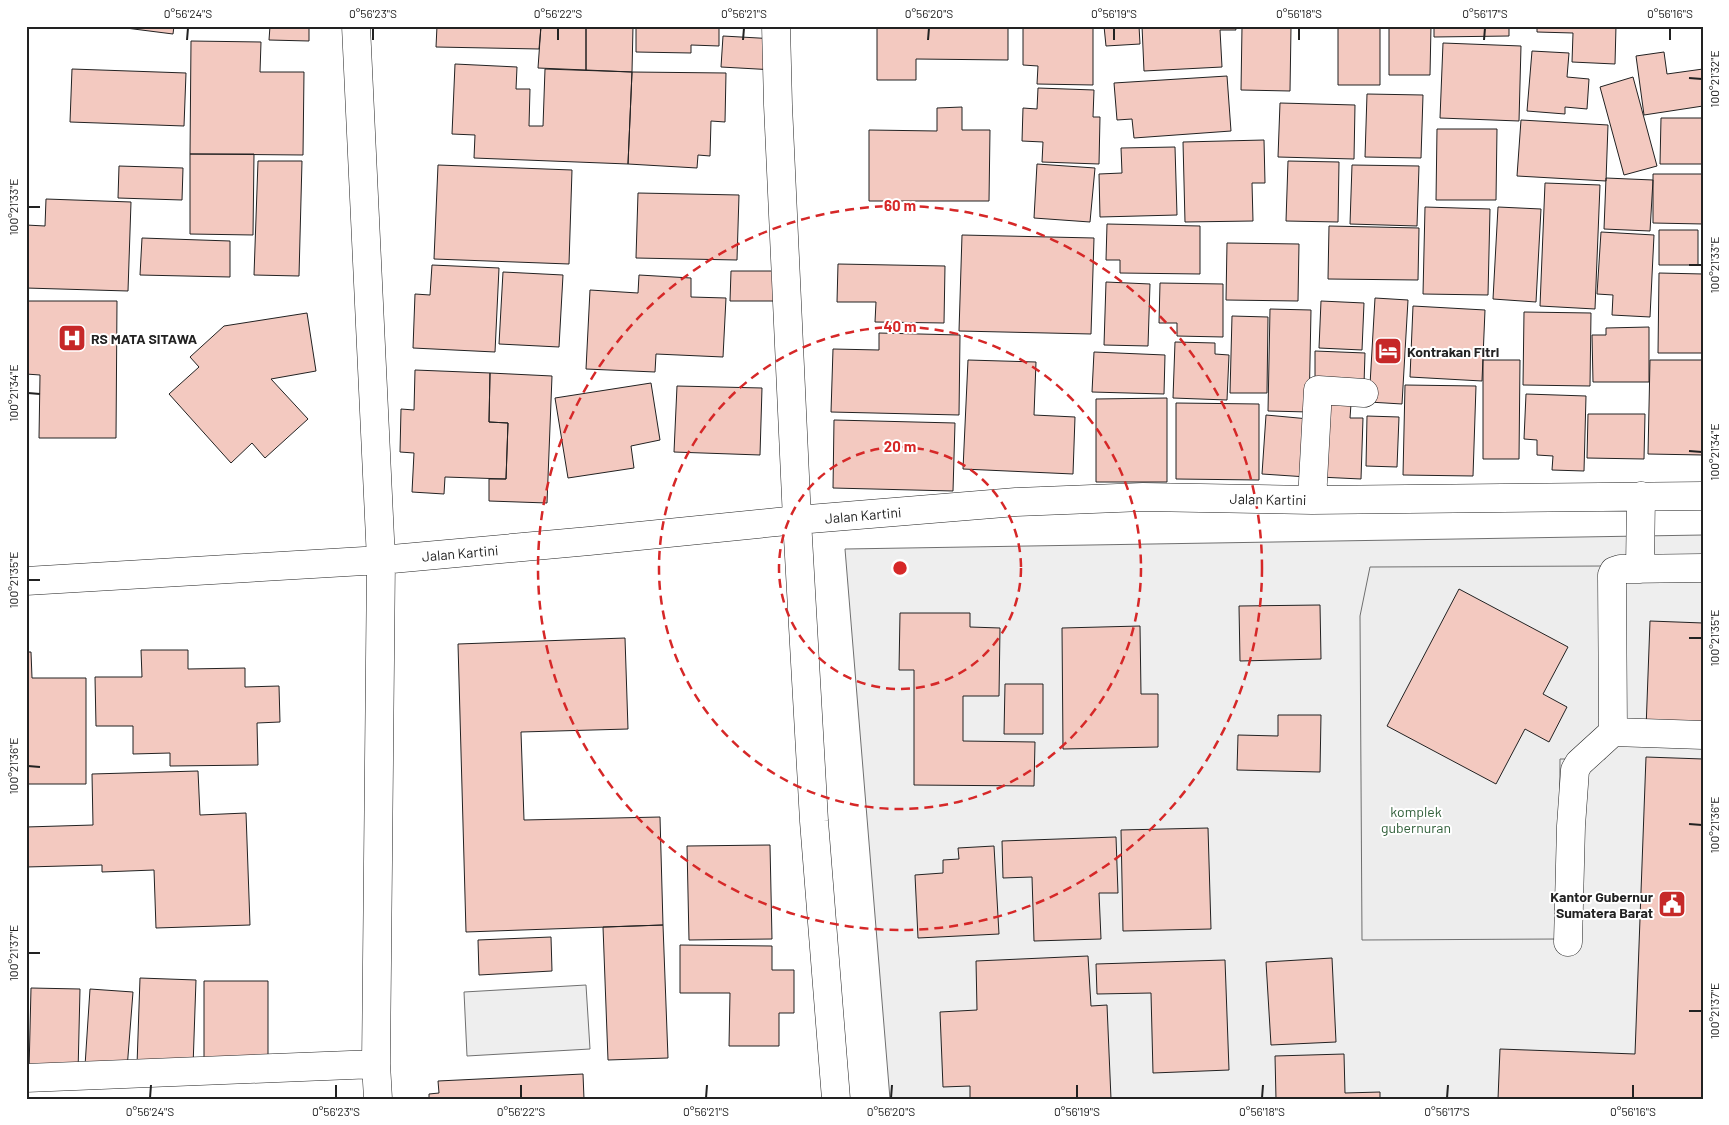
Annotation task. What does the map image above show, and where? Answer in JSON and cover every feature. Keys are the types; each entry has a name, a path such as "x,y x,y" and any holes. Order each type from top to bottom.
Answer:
{"street":[{"path":"356,26 380,560 376,1064 378,1099"},
{"path":"776,26 797,520 814,820 836,1099"},
{"path":"1312,500 1318,390 1364,393"},
{"path":"1640,569 1641,496"},
{"name":"Jalan Kartini","path":"26,581 380,560 797,520 1016,502 1142,497 1312,500 1703,496"},
{"path":"1613,732 1612,575 1614,571 1620,569 1703,568"},
{"path":"1568,942 1571,826 1575,770 1579,763 1613,732 1703,735"},
{"path":"26,1078 376,1064"}],"green space":[{"name":"komplek gubernuran","path":"1703,535 1703,1099 890,1099 845,549"},
{"path":"586,985 590,1049 467,1056 464,992"}],"shaded area":[{"path":"1606,566 1605,759 1560,759 1559,939 1362,940 1360,616 1370,567"}],"building":[{"path":"110,26 174,26 173,34"},
{"path":"270,26 309,26 309,41 269,40"},
{"path":"437,26 541,26 539,49 436,47"},
{"path":"541,26 586,26 586,70 538,68"},
{"path":"586,26 633,26 632,72 586,70"},
{"path":"636,26 719,26 719,46 691,45 691,53 636,52"},
{"path":"877,26 1008,26 1008,60 916,59 916,80 877,80"},
{"path":"1093,26 1093,85 1037,84 1038,66 1023,65 1023,27"},
{"path":"1104,26 1139,26 1140,44 1106,46"},
{"path":"1142,26 1235,26 1236,30 1220,30 1222,67 1144,71"},
{"path":"1338,26 1380,26 1380,85 1338,85"},
{"path":"1389,26 1431,26 1430,75 1389,75"},
{"path":"1434,26 1509,26 1509,36 1434,37"},
{"path":"1537,26 1616,26 1615,64 1572,62 1573,33 1537,32"},
{"path":"1242,27 1291,28 1290,91 1241,90"},
{"path":"723,36 776,39 775,70 721,67"},
{"path":"191,41 261,42 260,72 304,72 303,155 190,154"},
{"path":"1443,43 1521,46 1519,121 1440,118"},
{"path":"1532,51 1569,53 1567,77 1589,79 1587,109 1565,107 1565,114 1527,111"},
{"path":"1664,52 1667,74 1703,69 1703,106 1644,115 1636,56"},
{"path":"455,64 517,67 516,89 530,89 529,126 543,126 545,69 632,72 628,164 474,158 475,135 452,134"},
{"path":"72,69 186,73 184,126 70,122"},
{"path":"632,72 726,73 725,122 711,121 710,156 698,155 697,168 628,164"},
{"path":"1227,76 1231,131 1134,138 1132,119 1117,120 1114,83"},
{"path":"1633,77 1657,166 1624,175 1600,87"},
{"path":"1038,88 1094,90 1093,117 1100,117 1099,164 1042,162 1043,142 1022,141 1023,108 1037,109"},
{"path":"1367,94 1423,95 1421,158 1365,157"},
{"path":"1280,103 1355,105 1354,159 1278,157"},
{"path":"962,107 962,130 990,130 989,201 869,201 869,130 937,131 937,108"},
{"path":"1661,118 1703,118 1703,164 1660,164"},
{"path":"1521,120 1608,125 1606,181 1517,176"},
{"path":"1437,129 1497,129 1496,200 1436,200"},
{"path":"1264,140 1265,183 1252,183 1253,221 1185,222 1183,142"},
{"path":"1175,147 1177,215 1100,217 1099,174 1122,173 1121,148"},
{"path":"190,154 254,154 253,235 190,234"},
{"path":"258,161 302,161 299,276 254,275"},
{"path":"1288,161 1339,162 1338,222 1286,221"},
{"path":"1037,164 1095,168 1090,222 1034,218"},
{"path":"438,165 572,170 569,264 434,259"},
{"path":"1352,165 1419,166 1417,226 1350,224"},
{"path":"119,166 183,168 182,200 118,198"},
{"path":"1653,174 1703,174 1703,224 1653,223"},
{"path":"1606,178 1653,180 1650,231 1604,229"},
{"path":"1545,183 1600,185 1595,309 1540,306"},
{"path":"638,193 739,195 737,260 636,258"},
{"path":"46,199 131,202 128,291 26,288 26,225 45,226"},
{"path":"1425,207 1490,209 1488,295 1423,294"},
{"path":"1498,207 1541,209 1536,302 1493,299"},
{"path":"1107,224 1200,226 1200,274 1120,273 1120,260 1106,260"},
{"path":"1329,226 1419,228 1418,280 1328,279"},
{"path":"1659,230 1698,230 1698,265 1659,265"},
{"path":"1601,232 1654,235 1650,317 1612,315 1613,295 1597,294"},
{"path":"962,235 1094,238 1091,334 959,331"},
{"path":"142,238 230,241 230,277 140,275"},
{"path":"1227,243 1299,244 1298,301 1226,300"},
{"path":"838,264 945,266 944,323 875,322 876,302 837,302"},
{"path":"432,265 499,268 495,352 413,348 415,294 430,295"},
{"path":"731,271 784,271 784,301 730,301"},
{"path":"503,272 563,275 559,347 499,344"},
{"path":"1659,273 1703,274 1703,353 1658,353"},
{"path":"639,275 691,278 691,297 726,298 723,357 656,354 655,372 586,369 590,290 638,293"},
{"path":"1106,282 1150,284 1148,346 1104,345"},
{"path":"1160,283 1223,284 1223,337 1177,336 1177,323 1159,323"},
{"name":"Kontrakan Fitri","path":"1375,298 1408,300 1402,404 1369,402"},
{"name":"RS MATA SITAWA","path":"26,301 117,301 116,438 39,438 40,375 26,374"},
{"path":"1321,301 1364,303 1362,350 1319,348"},
{"path":"1413,306 1485,310 1482,381 1410,377"},
{"path":"1270,309 1311,310 1309,412 1268,411"},
{"path":"1524,312 1591,313 1590,386 1523,385"},
{"path":"307,313 316,371 271,379 308,419 265,458 252,443 231,463 169,394 199,367 190,357 224,326"},
{"path":"1232,316 1268,317 1267,393 1230,393"},
{"path":"1649,327 1649,382 1593,382 1592,335 1606,335 1606,328"},
{"path":"879,333 960,335 959,415 831,412 833,349 879,350"},
{"path":"1175,342 1215,343 1215,354 1229,355 1227,400 1173,398"},
{"path":"1315,351 1365,353 1364,384 1315,382"},
{"path":"1094,352 1165,355 1164,394 1092,392"},
{"path":"968,360 1036,362 1034,415 1075,417 1073,474 963,469"},
{"path":"1483,360 1520,360 1519,459 1483,459"},
{"path":"1650,360 1703,360 1703,455 1648,454"},
{"path":"415,370 490,373 489,422 508,423 506,479 445,477 444,494 412,492 414,453 400,452 401,409 414,410"},
{"path":"490,373 552,376 547,503 489,501 489,479 506,479 508,423 489,422"},
{"path":"651,383 660,440 631,446 634,468 568,478 555,398"},
{"path":"1405,385 1476,386 1473,476 1403,475"},
{"path":"677,386 762,388 760,455 674,452"},
{"path":"1526,394 1586,396 1584,471 1552,470 1553,456 1537,455 1537,440 1524,439"},
{"path":"1167,398 1167,482 1096,482 1096,399"},
{"path":"1176,403 1259,404 1259,480 1176,479"},
{"path":"1351,404 1350,418 1363,418 1361,479 1319,477 1323,405"},
{"path":"1588,414 1645,414 1644,459 1587,458"},
{"path":"1266,415 1309,419 1307,477 1262,474"},
{"path":"1367,416 1399,417 1397,467 1366,466"},
{"path":"834,420 955,423 953,491 833,488"},
{"path":"1459,589 1568,647 1543,694 1567,707 1549,742 1525,729 1496,784 1387,726"},
{"path":"1320,605 1321,659 1240,661 1239,606"},
{"path":"900,613 970,613 970,627 1000,628 999,696 963,696 963,741 1035,742 1034,786 914,785 914,670 899,670"},
{"path":"1650,621 1703,623 1703,731 1646,729"},
{"path":"1140,626 1141,694 1158,694 1158,747 1063,749 1062,628"},
{"path":"625,638 628,729 521,732 524,820 660,817 663,925 466,932 458,644"},
{"path":"141,650 188,650 188,669 245,668 245,687 279,686 280,722 257,723 258,765 170,766 170,753 133,754 133,726 96,726 95,677 142,677"},
{"path":"26,652 31,652 32,678 86,678 86,784 26,784"},
{"path":"1005,684 1043,684 1043,734 1004,734"},
{"path":"1278,715 1321,715 1320,772 1237,770 1238,735 1278,736"},
{"name":"Kantor Gubernur Sumatera Barat","path":"1646,757 1703,759 1703,1099 1498,1099 1500,1049 1635,1054"},
{"path":"198,771 200,815 246,813 250,925 156,928 154,870 102,872 102,865 26,867 26,827 93,825 92,774"},
{"path":"1208,828 1211,929 1123,931 1121,830"},
{"path":"1116,837 1118,893 1099,893 1101,939 1034,941 1032,877 1003,878 1002,841"},
{"path":"770,845 772,939 689,940 687,846"},
{"path":"994,846 999,934 918,938 915,875 943,873 943,860 959,859 958,848"},
{"path":"663,925 668,1058 608,1060 603,927"},
{"path":"551,937 552,971 479,975 478,940"},
{"path":"680,945 772,946 772,970 794,970 794,1013 779,1013 779,1046 729,1046 730,993 680,993"},
{"path":"1088,956 1091,1006 1107,1005 1111,1099 970,1099 970,1086 943,1087 940,1012 977,1010 976,961"},
{"path":"1332,958 1336,1042 1271,1045 1266,962"},
{"path":"1225,960 1229,1070 1153,1073 1151,993 1097,994 1096,964"},
{"path":"140,978 196,980 193,1067 137,1065"},
{"path":"204,981 268,981 268,1060 204,1059"},
{"path":"31,988 80,989 78,1073 29,1071"},
{"path":"90,989 133,992 127,1069 85,1066"},
{"path":"1344,1054 1345,1093 1380,1092 1380,1099 1276,1099 1275,1056"},
{"path":"583,1074 584,1099 429,1099 429,1094 439,1093 438,1081"}],"place":[{"name":"RS MATA SITAWA","path":"72,338"},
{"name":"Kontrakan Fitri","path":"1388,351"},
{"name":"Kantor Gubernur Sumatera Barat","path":"1672,904"}]}
